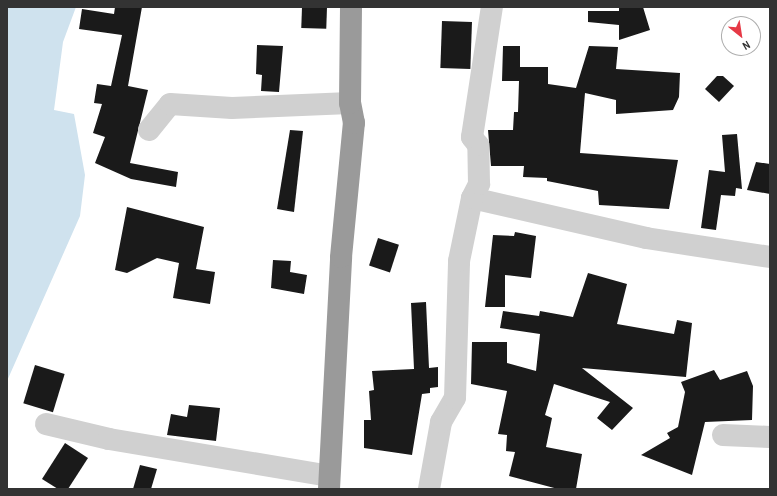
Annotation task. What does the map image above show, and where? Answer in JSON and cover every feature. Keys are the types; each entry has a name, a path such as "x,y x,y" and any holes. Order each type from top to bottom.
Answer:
{"highway":[{"path":"329,482 341,257 354,123 350,103 351,7"}],"street":[{"path":"429,489 441,422 455,398 459,261 472,198 480,173 476,160 478,145 472,137 492,7"},
{"path":"149,130 170,104 232,108 350,103"},
{"path":"472,198 646,238 770,257"},
{"path":"46,424 109,439 329,482"},
{"path":"723,435 770,437"}],"water":[{"path":"7,7 76,7 63,42 54,110 74,114 85,175 80,216 7,381"}],"building":[{"path":"115,7 142,7 128,86 148,90 130,163 178,172 176,187 131,179 95,163 105,137 93,133 102,104 94,103 97,84 111,86 122,35 79,29 82,9 114,14"},
{"path":"302,7 327,8 326,29 301,28"},
{"path":"619,7 643,7 650,30 619,40 619,25 588,22 588,11 619,11"},
{"path":"442,21 472,22 470,69 440,68"},
{"path":"257,45 283,46 279,92 261,91 262,75 256,74"},
{"path":"503,46 520,46 520,67 548,67 548,84 576,88 589,46 618,47 616,69 680,73 679,97 673,110 616,114 616,100 585,93 580,153 678,160 669,209 599,205 598,191 547,181 547,178 523,177 524,166 491,166 488,130 513,130 514,112 518,112 519,81 502,81"},
{"path":"717,76 723,76 734,86 719,102 705,89"},
{"path":"290,130 303,131 294,212 277,209"},
{"path":"737,134 742,189 736,188 735,196 721,195 716,230 701,228 709,170 725,172 722,135"},
{"path":"756,162 770,164 770,194 747,190"},
{"path":"127,207 204,227 196,269 215,272 210,304 173,298 179,263 157,258 127,273 115,270"},
{"path":"515,232 536,236 531,278 505,275 505,307 485,307 493,235 514,236"},
{"path":"378,238 399,245 390,272 369,266"},
{"path":"273,260 291,261 290,272 307,275 304,294 271,288"},
{"path":"588,273 627,284 617,324 674,334 677,320 692,323 686,377 582,368 633,408 612,430 597,418 610,402 554,384 545,415 552,418 546,447 582,454 576,489 558,489 509,476 515,452 506,451 507,435 498,434 507,391 471,384 472,342 507,342 507,363 536,371 540,334 500,328 503,311 539,316 540,311 573,317"},
{"path":"426,302 429,368 438,367 438,387 430,388 430,393 422,394 412,455 364,448 364,420 371,420 369,391 374,390 372,371 414,369 411,303"},
{"path":"35,365 65,374 53,412 23,403"},
{"path":"714,370 720,380 747,371 753,386 752,420 705,422 692,475 641,455 670,438 667,433 678,427 685,392 681,382"},
{"path":"189,405 220,408 216,441 167,435 171,414 187,417"},
{"path":"65,443 88,458 68,489 58,489 42,479"},
{"path":"140,465 157,469 151,489 133,489"}]}
